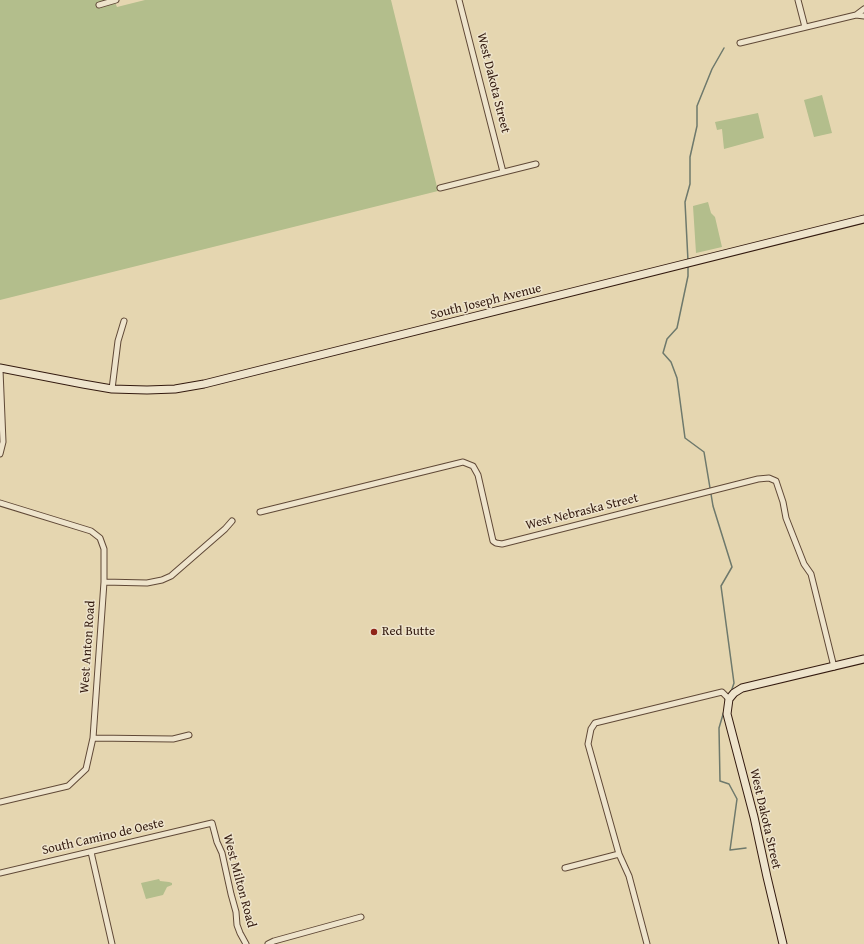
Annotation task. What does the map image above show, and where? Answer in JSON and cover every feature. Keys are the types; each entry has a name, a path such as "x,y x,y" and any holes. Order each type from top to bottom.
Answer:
{"main road":[{"name":"South Joseph Avenue","path":"0,369 112,389 175,389 204,384 864,220"},
{"path":"729,699 734,693 742,688 864,659"},
{"name":"West Dakota Street","path":"729,699 727,714 754,817 783,944"}],"street":[{"path":"99,5 116,0"},
{"name":"West Dakota Street","path":"459,0 502,172"},
{"path":"798,0 805,27"},
{"path":"856,15 864,9"},
{"path":"740,43 856,15 864,16"},
{"path":"440,188 536,164"},
{"path":"112,389 118,341 124,321"},
{"path":"0,369 3,442 0,454"},
{"name":"West Nebraska Street","path":"260,512 463,462 473,466 478,475 493,541 502,544 750,481 769,478 776,481 783,502 786,518 804,564 811,574 834,667"},
{"name":"West Anton Road","path":"0,503 91,531 100,538 104,548 104,582 93,738 86,769 68,786 0,802"},
{"path":"104,582 147,583 162,580 171,576 225,529 232,521"},
{"path":"647,944 629,876 619,854 588,744 591,729 595,723 722,692 729,699"},
{"path":"93,738 173,739 189,735"},
{"name":"South Camino de Oeste","path":"0,873 212,823"},
{"name":"West Milton Road","path":"212,823 217,842 222,853 236,912 237,925 246,944"},
{"path":"91,852 112,944"},
{"path":"565,868 619,854"},
{"path":"268,944 274,941 361,917"}],"green space":[{"path":"0,0 114,0 117,7 145,0 391,0 438,191 0,300"},
{"path":"822,95 832,133 814,137 804,100"},
{"path":"758,113 764,138 724,149 722,129 717,130 715,122"},
{"path":"708,202 711,213 715,217 722,247 696,253 693,206"},
{"path":"159,879 160,881 172,883 172,885 167,887 163,895 146,899 141,883"}],"waterway":[{"path":"688,261 685,202 690,184 690,157 697,126 697,106 712,69 724,48"},
{"path":"688,265 688,276 677,328 667,339 663,353 671,362 677,378 685,438 704,452 713,506 732,567 721,586 734,683 731,692"},
{"path":"724,711 719,728 720,781 729,784 737,799 730,850 746,848"}],"place":[{"name":"Red Butte","path":"374,632"}]}
